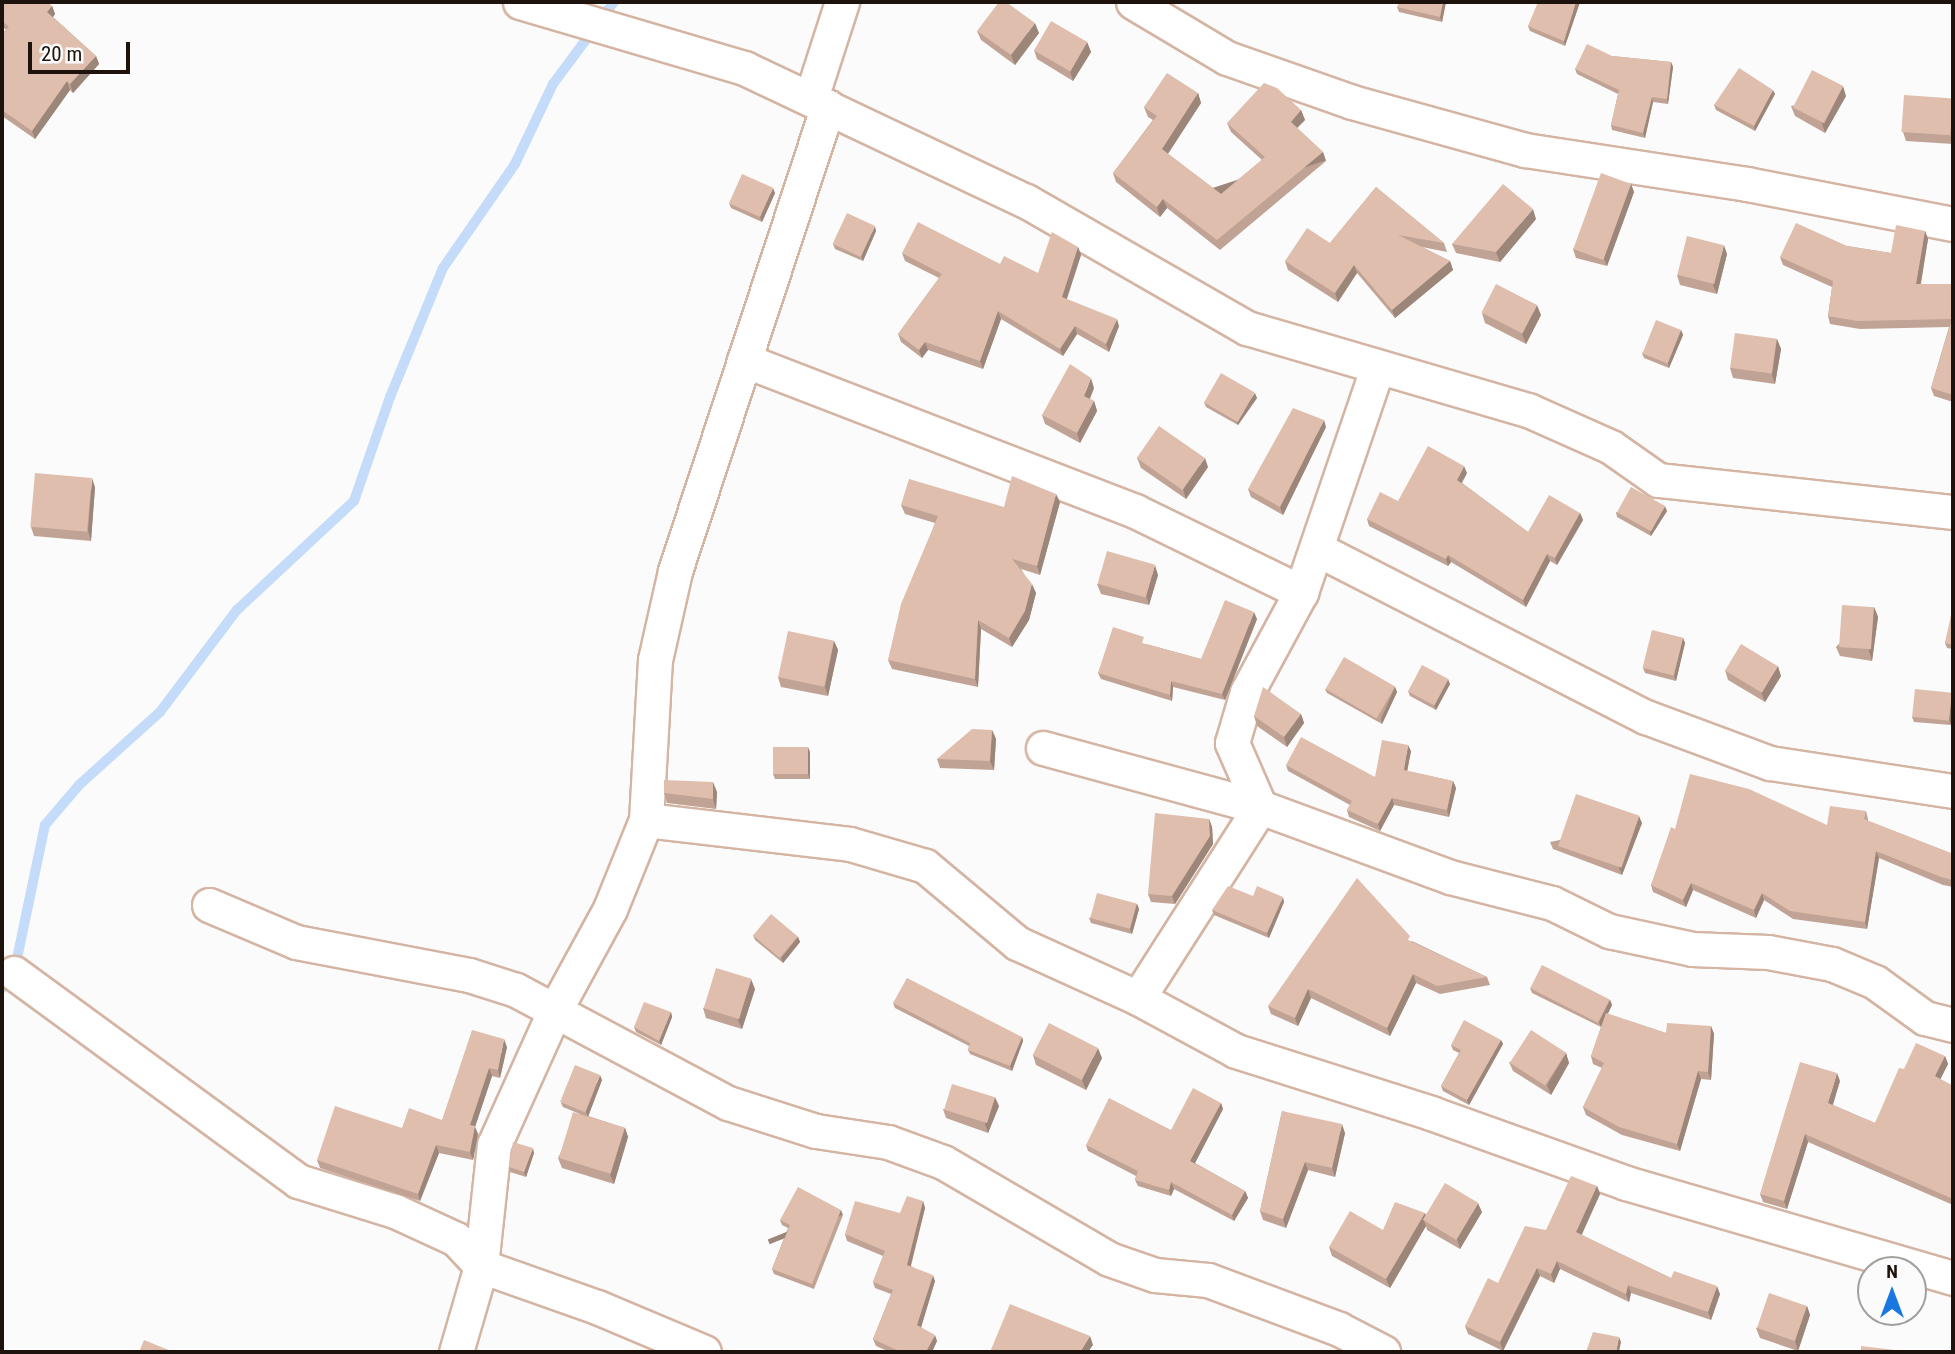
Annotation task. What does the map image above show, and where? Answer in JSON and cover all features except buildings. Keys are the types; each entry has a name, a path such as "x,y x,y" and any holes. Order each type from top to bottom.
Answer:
{"street":[{"path":"520,2 744,68 1026,201 1247,328 1377,369 1528,410 1611,447 1640,470 1667,482 1953,512"},
{"path":"456,1352 481,1266 494,1145 556,1008 610,909 646,820 655,660 675,571 744,360 819,103 842,2"},
{"path":"1133,2 1227,58 1352,102 1525,150 1747,184 1953,224"},
{"path":"744,360 1135,511 1301,592"},
{"path":"1260,807 1232,743 1247,692 1301,592 1377,369"},
{"path":"1317,549 1646,717 1770,763 1953,791"},
{"path":"1043,748 1260,807 1450,877 1552,903 1609,931 1692,949 1768,952 1832,964 1875,982 1926,1018 1953,1025"},
{"path":"1138,998 1260,807"},
{"path":"646,820 850,844 925,866 1017,943 1138,998 1236,1051 1431,1112 1626,1183 1953,1278"},
{"path":"209,905 296,942 469,975 556,1008 728,1103 816,1130 888,1142 943,1161 1109,1259 1155,1275 1208,1280 1339,1329 1383,1352"},
{"path":"14,973 298,1181 395,1210 456,1239 481,1266 597,1307 704,1352"}],"waterway":[{"path":"2,988 14,973 45,825 79,785 160,712 237,610 354,501 390,397 443,268 515,164 553,84 614,2"}]}
